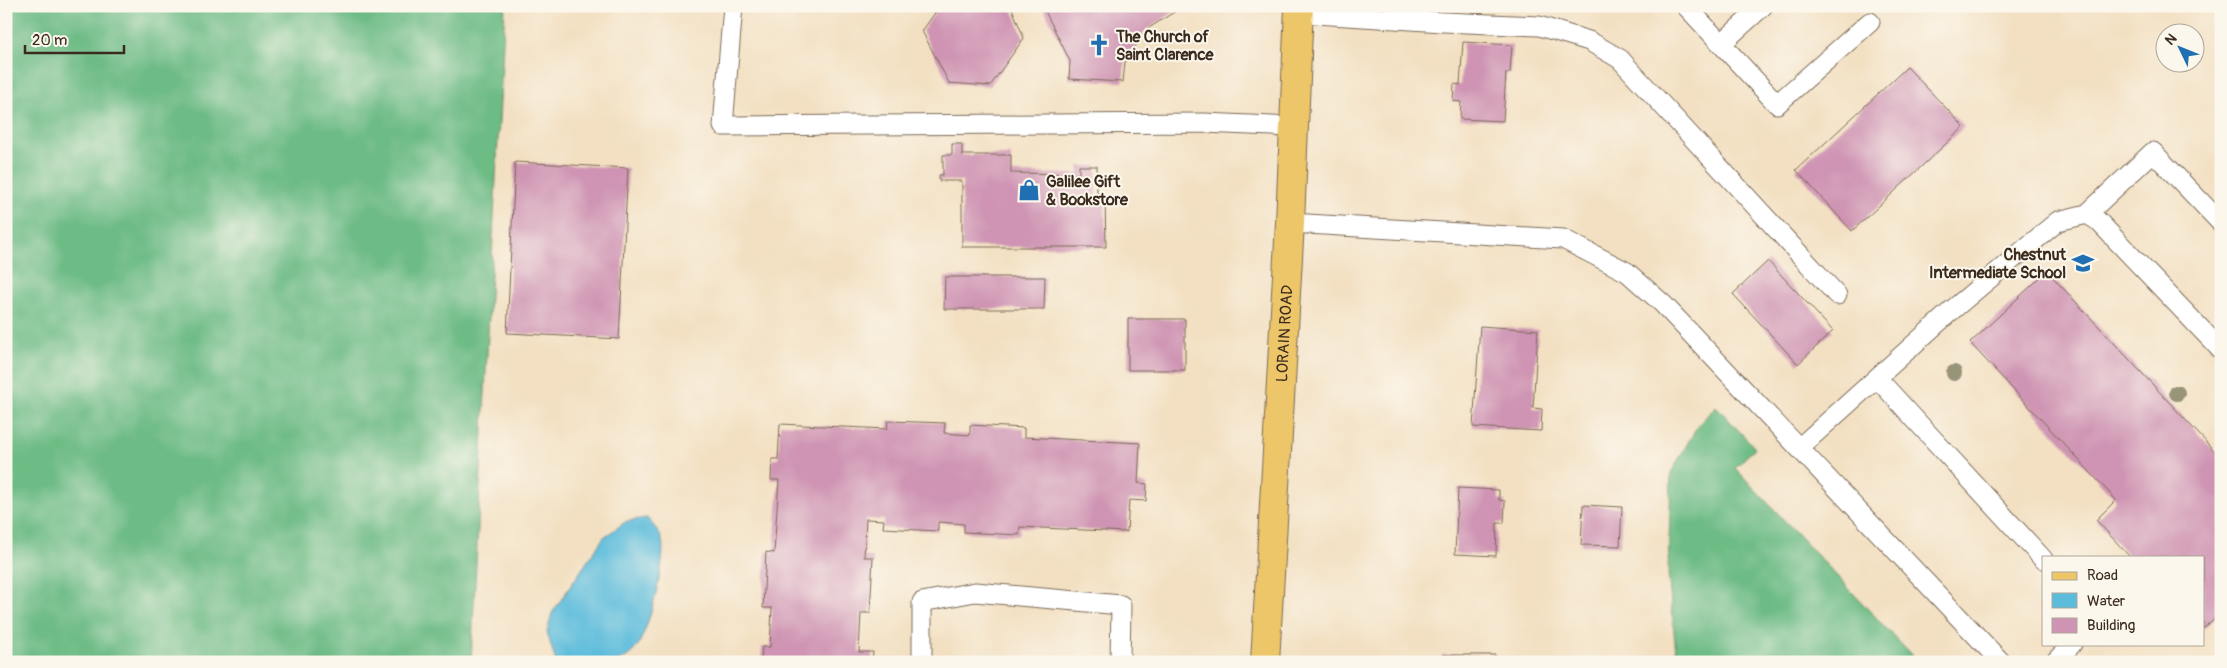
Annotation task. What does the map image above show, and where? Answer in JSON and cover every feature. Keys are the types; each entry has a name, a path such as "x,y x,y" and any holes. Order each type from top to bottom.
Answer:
{"main road":[{"name":"LORAIN ROAD","path":"1265,662 1290,223 1299,10"}],"lane":[{"path":"733,6 723,126 1204,122 1293,127"},
{"path":"1686,6 1777,104 1870,22"},
{"path":"1721,44 1762,6"},
{"path":"1299,10 1443,22 1539,26 1588,41 1620,59 1837,295"},
{"path":"1800,448 1951,311 2058,221 2086,214 2153,152 2221,223"},
{"path":"2086,214 2098,221 2221,350"},
{"path":"1290,223 1563,239 1627,272 1663,304 2001,662"},
{"path":"1877,378 2042,558"},
{"path":"922,662 922,602 975,592 1122,605 1120,662"},
{"path":"2055,662 2070,646"}],"green space":[{"path":"6,6 505,6 471,662 6,662"},
{"path":"1716,406 1755,448 1735,468 1918,662 1677,662 1668,573 1671,473 1698,425"}],"water":[{"path":"647,518 656,528 662,540 663,549 656,593 647,624 638,645 629,655 617,662 556,662 547,632 552,613 604,537 627,521"}],"building":[{"path":"940,6 1011,6 1024,38 990,86 949,83 922,31"},
{"name":"The Church of Saint Clarence","path":"1031,6 1184,6 1147,29 1125,62 1123,82 1069,79 1070,61 1044,9"},
{"path":"1463,42 1512,45 1510,73 1506,73 1503,121 1460,119 1461,102 1453,101 1454,84 1460,85"},
{"path":"1907,67 1964,127 1852,231 1796,170"},
{"name":"Galilee Gift & Bookstore","path":"952,144 962,144 962,155 1011,155 1011,173 1079,174 1079,166 1097,166 1097,199 1105,199 1106,247 962,247 962,181 939,181 939,175 943,175 943,155 952,155"},
{"path":"515,162 628,168 619,339 507,333"},
{"path":"1768,261 1833,331 1798,364 1733,294"},
{"path":"2047,271 2221,458 2221,612 2204,628 2204,556 2129,556 2096,520 2116,500 1970,343"},
{"path":"945,277 1045,277 1044,309 944,309"},
{"path":"1128,319 1185,319 1185,370 1128,370"},
{"path":"1480,326 1538,330 1533,408 1542,409 1541,431 1473,427"},
{"path":"888,421 945,423 944,433 970,435 970,425 1024,428 1024,437 1140,443 1138,483 1147,484 1146,501 1129,500 1127,532 1020,527 1019,535 964,532 964,524 938,522 938,531 883,528 884,520 866,519 864,557 873,557 870,613 861,613 859,652 873,652 872,662 761,662 762,647 770,647 772,608 763,608 766,552 774,553 779,480 771,480 772,459 778,459 780,424 887,429"},
{"path":"1458,488 1499,490 1499,500 1505,501 1504,523 1497,523 1496,556 1455,554"},
{"path":"1583,505 1622,507 1620,546 1581,545"},
{"path":"1442,655 1495,655 1495,662 1442,662"}],"place":[{"name":"The Church of Saint Clarence","path":"1099,45"},
{"name":"Galilee Gift & Bookstore","path":"1029,190"},
{"name":"Chestnut Intermediate School","path":"2083,263"}]}
